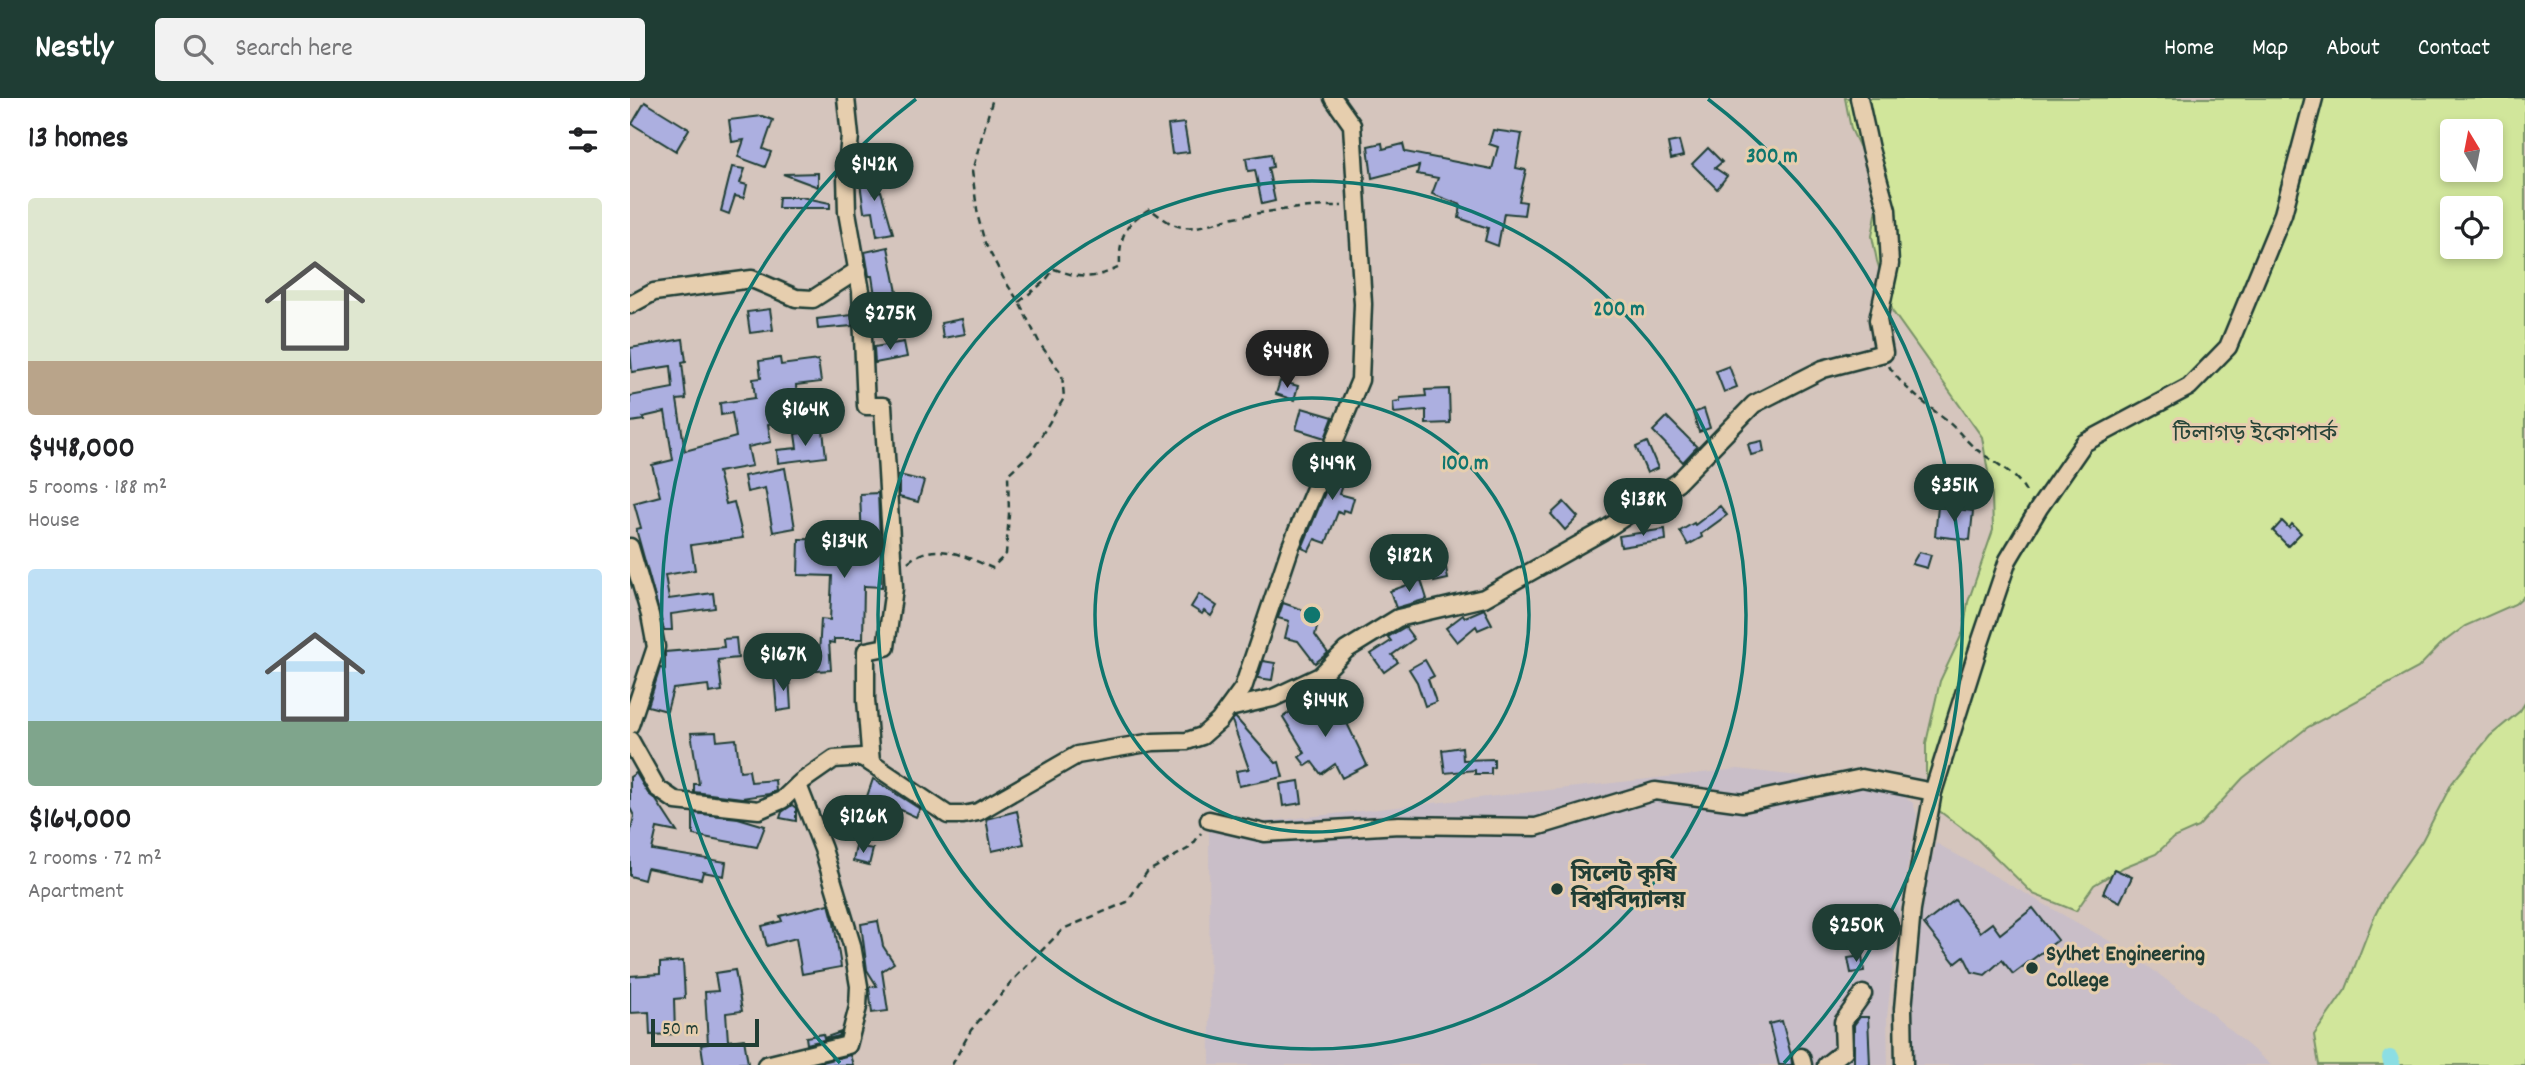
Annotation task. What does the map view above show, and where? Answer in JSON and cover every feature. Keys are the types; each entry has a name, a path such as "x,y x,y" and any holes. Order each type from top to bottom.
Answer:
{"street":[{"path":"846,98 850,136 846,176 847,212 861,291 866,406 883,406 894,588 886,647 866,651 866,699 872,763"},
{"path":"630,740 657,788 676,802 759,810 782,800 834,759 862,757 948,815 963,815 992,805 1009,792 1077,755 1153,743 1187,741 1202,736 1219,721 1243,688 1291,546 1360,380 1363,304 1352,125 1333,98"},
{"path":"1229,708 1273,698 1320,676 1346,650 1398,618 1485,598 1603,531 1678,482 1754,404 1823,369 1884,353 1878,320 1890,264 1888,210 1870,149 1859,98"},
{"path":"1904,1065 1903,1009 1912,909 1933,792 2008,560 2036,513 2084,443 2189,387 2228,347 2283,214 2314,98"},
{"path":"630,304 654,292 752,279 796,298 813,299 858,271"},
{"path":"630,547 650,615 656,647 630,725"},
{"path":"1209,820 1265,833 1399,825 1536,827 1655,791 1743,803 1861,778 1933,792"},
{"path":"766,1065 848,1045 858,1007 859,986 852,945 823,849 798,785"},
{"path":"1826,1065 1844,1051 1843,1022 1863,994"}],"path":[{"path":"907,562 918,553 945,550 992,568 1006,554 1008,474 1031,453 1064,398 1062,374 1050,361 1005,281 985,243 978,217 971,171 993,98"},
{"path":"1019,302 1045,281 1054,268 1081,278 1104,274 1120,267 1122,235 1140,215 1150,209 1180,227 1193,227 1239,216 1325,206 1358,206"},
{"path":"1884,353 1889,368 1918,398 1951,424 1976,450 1999,463 2023,484 2036,513"},
{"path":"952,1065 971,1030 1016,977 1063,929 1127,902 1147,872 1191,847 1209,820"}],"shaded area":[{"name":"সিলেট কৃষি বিশ্ববিদ্যালয়","path":"1738,769 1852,782 1901,794 1913,803 1917,816 1898,921 1887,1017 1888,1065 1210,1065 1209,828"},
{"name":"Sylhet Engineering College","path":"1936,843 2129,952 2208,1011 2271,1065 1911,1065 1918,924 1922,896"}],"green space":[{"name":"টিলাগড় ইকোপার্ক","path":"1845,98 2525,98 2525,595 2515,604 2465,626 2441,644 2418,668 2308,727 2243,778 2198,827 2173,838 2156,854 2124,867 2094,885 2076,911 2033,894 1978,840 1926,801 1926,743 1940,681 1963,632 1968,602 1993,530 1992,495 1982,437 1893,312 1872,236 1877,209 1862,152 1851,129"},
{"path":"2525,703 2525,1065 2319,1065 2314,1035 2346,989 2374,917 2389,888 2422,841 2452,783 2490,736 2520,711"}],"building":[{"path":"645,102 689,129 676,151 632,124"},
{"path":"762,116 773,120 763,149 771,152 765,167 738,157 744,140 732,142 729,120"},
{"path":"1184,123 1189,152 1172,154 1168,125"},
{"path":"1493,130 1522,134 1516,168 1526,170 1519,201 1526,202 1524,215 1504,213 1498,246 1485,241 1488,228 1459,218 1461,205 1432,194 1438,178 1417,174 1419,166 1372,178 1368,146 1382,143 1383,149 1403,144 1405,152 1492,169 1498,147 1489,144"},
{"path":"1679,141 1683,156 1671,159 1668,143"},
{"path":"1708,148 1722,162 1715,168 1727,176 1717,189 1692,164"},
{"path":"1271,154 1273,167 1268,168 1275,201 1262,204 1255,170 1248,171 1246,158"},
{"path":"869,166 873,193 881,191 893,233 877,236 873,211 864,212 858,168"},
{"path":"732,167 745,169 740,183 747,185 744,198 735,196 729,214 721,211"},
{"path":"818,173 818,187 783,174 784,174"},
{"path":"779,197 801,197 830,203 830,208 778,208"},
{"path":"888,247 900,307 888,309 886,301 876,302 865,252"},
{"path":"770,309 773,330 750,333 747,312"},
{"path":"852,315 852,326 818,329 817,319"},
{"path":"962,319 965,334 943,338 941,323"},
{"path":"683,339 686,361 682,362 686,399 677,400 685,451 736,437 732,413 721,415 720,403 755,398 753,379 761,378 759,361 780,358 781,365 818,360 821,382 796,385 798,420 768,424 771,442 748,447 752,466 718,472 726,504 734,502 743,538 691,545 695,570 665,575 669,599 713,593 715,608 671,614 672,630 664,630 636,529 641,528 634,503 660,496 652,465 673,460 665,412 630,422 630,396 673,388 671,366 632,372 630,348"},
{"path":"904,342 907,357 875,363 874,347"},
{"path":"1729,366 1737,387 1724,392 1716,371"},
{"path":"1280,381 1298,386 1294,400 1276,394"},
{"path":"1449,389 1450,423 1426,424 1426,410 1394,413 1393,402 1400,401 1400,398 1426,396 1425,390"},
{"path":"1302,408 1333,417 1325,438 1296,429"},
{"path":"1704,409 1710,428 1699,432 1693,413"},
{"path":"1667,417 1697,447 1683,462 1653,431"},
{"path":"823,430 826,457 778,463 777,450 797,448 795,434"},
{"path":"1762,441 1764,452 1751,455 1748,444"},
{"path":"1647,442 1658,468 1647,473 1636,447"},
{"path":"1345,443 1355,447 1339,494 1354,498 1350,512 1338,512 1326,543 1315,539 1309,551 1302,548"},
{"path":"785,468 795,528 773,532 765,488 747,492 744,476"},
{"path":"899,475 924,481 918,502 899,497"},
{"path":"878,493 882,587 864,586 863,639 834,639 834,643 829,642 831,670 802,672 800,658 819,655 821,619 830,620 832,576 798,575 799,539 862,540 860,494"},
{"path":"1564,502 1578,517 1565,530 1551,514"},
{"path":"1720,506 1727,515 1701,534 1702,537 1688,545 1680,531 1694,523 1695,525"},
{"path":"1938,507 1973,511 1970,540 1935,536"},
{"path":"2282,521 2289,528 2292,524 2301,533 2288,546 2273,531"},
{"path":"1665,529 1666,540 1621,547 1619,536"},
{"path":"1919,552 1931,555 1927,568 1912,564"},
{"path":"1446,568 1448,579 1434,582 1432,571"},
{"path":"1421,580 1427,599 1396,608 1390,591"},
{"path":"1199,594 1217,606 1211,616 1191,607"},
{"path":"1283,603 1306,611 1307,608 1321,612 1315,635 1328,653 1315,663 1298,641 1285,638 1289,621 1278,618"},
{"path":"1484,609 1492,624 1478,630 1476,626 1457,642 1446,628 1463,615 1465,617"},
{"path":"1405,627 1414,639 1392,655 1398,662 1384,672 1371,654 1391,641 1388,637"},
{"path":"736,638 738,658 718,660 722,691 709,693 708,685 673,689 667,711 648,706 660,668 665,669 665,652 724,647 723,639"},
{"path":"1425,660 1434,676 1428,679 1436,702 1425,706 1417,682 1409,669"},
{"path":"1263,661 1275,663 1272,680 1258,678"},
{"path":"789,675 791,709 777,711 774,676"},
{"path":"1314,695 1328,716 1338,710 1367,765 1342,778 1335,764 1321,774 1312,762 1306,766 1299,757 1305,753 1283,717"},
{"path":"1235,717 1276,763 1279,762 1283,777 1239,786 1236,771 1249,769 1232,721"},
{"path":"716,732 717,741 736,739 740,771 749,770 751,782 775,780 776,791 742,798 694,792 694,784 699,784 691,733"},
{"path":"1462,747 1463,760 1494,759 1491,774 1475,774 1475,770 1445,773 1442,750"},
{"path":"636,773 677,832 657,828 652,850 726,862 724,876 703,872 701,879 647,868 644,880 630,876 630,835 634,816 630,808 630,777"},
{"path":"873,779 920,809 916,817 901,810 895,828 862,811"},
{"path":"1299,781 1302,803 1283,806 1280,784"},
{"path":"792,805 796,808 796,821 780,818 782,812"},
{"path":"1017,811 1024,844 992,851 986,819"},
{"path":"693,813 738,818 765,826 757,847 693,835"},
{"path":"856,846 873,849 869,865 853,861"},
{"path":"2114,869 2132,877 2120,902 2103,893"},
{"path":"1955,900 1980,932 1992,923 2000,934 2033,908 2058,940 2013,974 2002,960 1985,975 1972,972 1964,956 1955,963 1924,924"},
{"path":"829,904 841,967 802,974 796,938 767,946 762,926 782,921 780,916"},
{"path":"878,921 883,946 894,963 882,971 888,1011 872,1013 869,987 877,986 867,970 861,924"},
{"path":"1862,956 1864,971 1851,973 1848,958"},
{"path":"683,961 685,998 674,999 675,1034 650,1035 649,1012 630,1013 630,976 660,974 660,963"},
{"path":"735,970 742,1011 726,1013 728,1041 744,1039 748,1063 704,1065 701,1045 708,1044 705,992 718,991 715,973"},
{"path":"1860,1017 1868,1017 1870,1065 1854,1065 1854,1025"},
{"path":"1782,1021 1792,1065 1779,1065 1769,1024"},
{"path":"841,1032 839,1036 807,1044 806,1037 823,1034 824,1038"},
{"path":"850,1055 853,1065 811,1065"}],"waterway":[{"path":"2390,1058 2392,1065"}],"place":[{"name":"সিলেট কৃষি বিশ্ববিদ্যালয়","path":"1557,889"},
{"name":"Sylhet Engineering College","path":"2032,968"}]}
